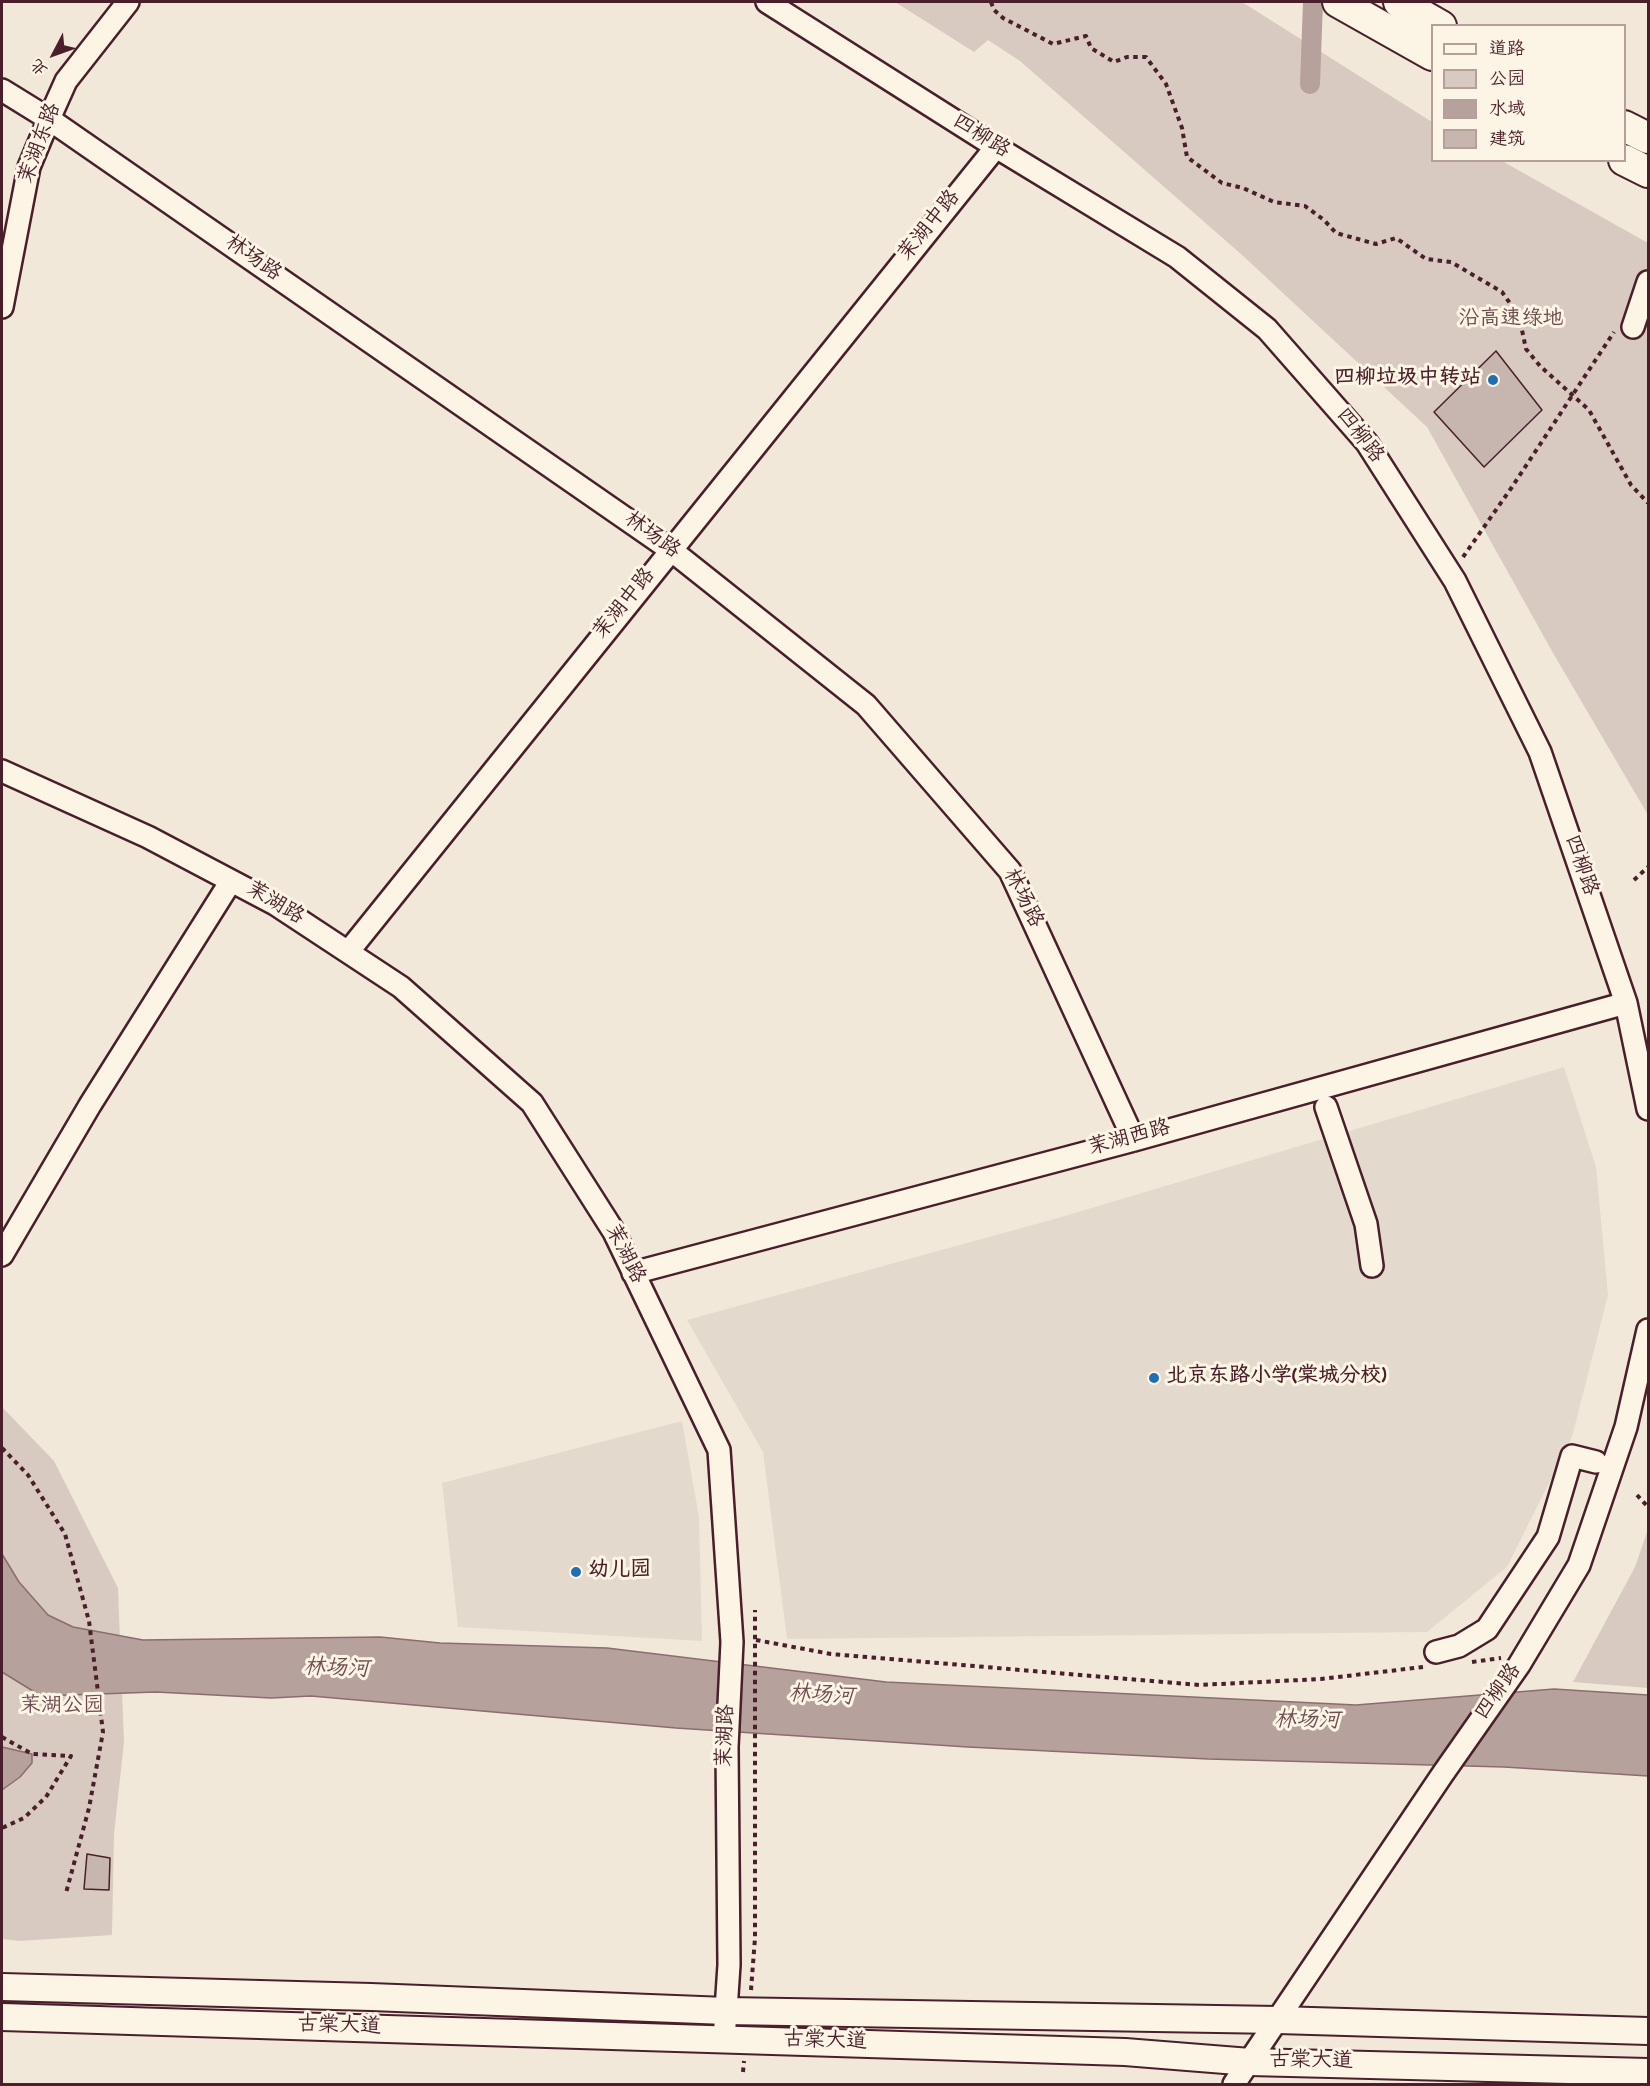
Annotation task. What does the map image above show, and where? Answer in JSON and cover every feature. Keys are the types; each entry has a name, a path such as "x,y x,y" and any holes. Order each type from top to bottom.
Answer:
{"highway":[{"path":"1338,2 1431,55"},
{"path":"1399,2 1438,24"},
{"path":"1626,127 1648,138"},
{"path":"1626,161 1648,172"}],"main road":[{"name":"古棠大道","path":"2,1987 371,1997 726,2011 1278,2020 1648,2031"},
{"name":"古棠大道","path":"2,2018 735,2045 1125,2052 1250,2062 1648,2072"}],"street":[{"name":"茉湖东路","path":"2,307 29,167 66,81 128,2"},
{"name":"四柳路","path":"767,2 996,147 1177,257 1267,329 1367,443 1449,571 1540,752 1626,1003 1648,1109"},
{"name":"林场路","path":"2,90 49,119 671,550 866,705 1010,871 1134,1140"},
{"name":"茉湖中路","path":"348,952 996,147"},
{"path":"1624,329 1646,289"},
{"name":"茉湖路","path":"2,771 148,837 275,904 400,987 532,1103 614,1232 718,1450 732,1642 727,1748 729,1965 726,2011 735,2045"},
{"path":"2,1255 90,1105 231,881"},
{"name":"茉湖西路","path":"633,1273 1134,1140 1626,1003"},
{"path":"1326,1107 1366,1224 1372,1266"},
{"name":"四柳路","path":"1234,2085 1442,1774 1522,1660 1579,1565 1626,1427 1648,1330"},
{"path":"1434,1659 1459,1647 1487,1629 1548,1537 1572,1456 1596,1462"}],"path":[{"path":"991,2 994,10 1003,18 1053,44 1086,36 1090,48 1114,62 1127,57 1146,57 1166,84 1182,128 1187,157 1222,183 1243,188 1274,202 1305,206 1324,220 1336,233 1376,244 1396,238 1426,259 1451,262 1502,292 1519,316 1526,349 1540,366 1589,410 1631,485 1648,503"},
{"path":"1449,571 1475,541 1624,329"},
{"path":"1634,880 1648,867"},
{"path":"2,1448 28,1475 65,1534 89,1621 103,1732 89,1808 66,1893"},
{"path":"1637,1495 1648,1507"},
{"path":"750,1994 756,1938 755,1610"},
{"path":"756,1640 831,1654 1199,1685 1321,1679 1434,1659"},
{"path":"1467,1662 1522,1660"},
{"path":"2,1737 32,1755 71,1756 46,1797 24,1818 2,1828"},
{"path":"735,2045 744,2072"}],"shaded area":[{"name":"北京东路小学(棠城分校)","path":"1564,1067 1596,1167 1608,1295 1572,1437 1507,1567 1427,1632 787,1639 763,1452 687,1320 1058,1218"},
{"name":"幼儿园","path":"682,1421 699,1517 702,1641 458,1627 442,1483"}],"green space":[{"name":"沿高速绿地","path":"895,2 1242,2 1431,121 1431,162 1504,162 1648,243 1648,815 1553,653 1427,427 1241,254 1020,61 988,40 974,52"},
{"name":"茉湖公园","path":"2,1407 54,1461 118,1588 124,1742 114,1834 112,1935 19,1941 2,1939"},
{"path":"1648,1529 1648,1688 1573,1682 1635,1567"}],"water":[{"name":"林场河","path":"2,1554 19,1582 48,1615 73,1627 143,1640 380,1637 440,1643 607,1648 886,1682 1356,1705 1554,1689 1648,1695 1648,1776 1504,1767 1208,1759 968,1747 676,1728 311,1696 271,1698 156,1692 41,1696 2,1672"},
{"path":"2,1747 32,1754 32,1763 20,1777 2,1790"}],"building":[{"name":"四柳垃圾中转站","path":"1496,351 1542,410 1484,467 1434,412"},
{"path":"87,1854 110,1858 109,1890 84,1889"}],"waterway":[{"path":"1310,84 1313,2"}],"place":[{"name":"四柳垃圾中转站","path":"1493,380"},
{"name":"北京东路小学(棠城分校)","path":"1154,1378"},
{"name":"幼儿园","path":"576,1572"}]}
